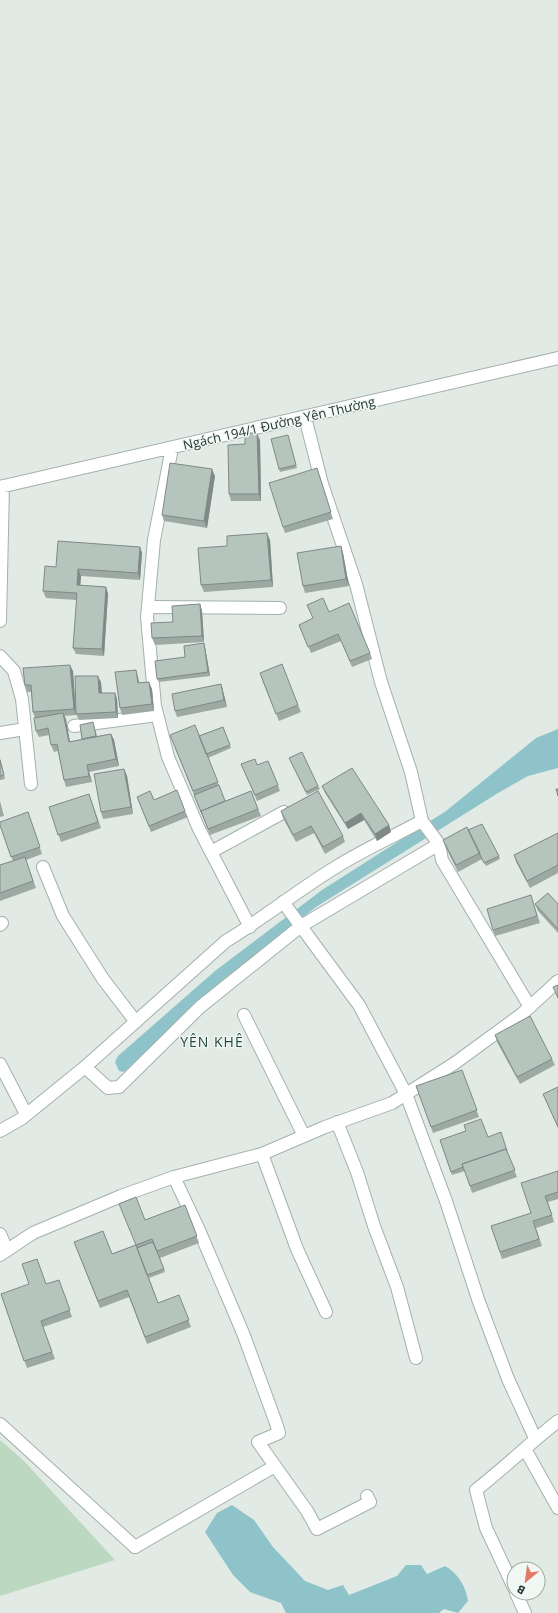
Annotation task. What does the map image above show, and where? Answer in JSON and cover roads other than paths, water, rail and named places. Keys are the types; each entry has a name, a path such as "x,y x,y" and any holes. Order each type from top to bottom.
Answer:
{"street":[{"name":"Ngách 194/1 Đường Yên Thường","path":"2,487 558,358"},
{"path":"305,417 322,484 356,584 381,682 411,772 423,822 437,842 442,860 530,1007"},
{"path":"172,448 154,540 147,617 155,706 168,757 199,829 250,927"},
{"path":"0,621 2,487"},
{"path":"148,607 280,608"},
{"path":"0,656 14,671 22,699 31,784"},
{"path":"74,726 157,715"},
{"path":"0,733 25,729"},
{"path":"211,852 284,812"},
{"path":"0,1131 26,1114 85,1067 226,941 285,905 336,866 423,822"},
{"path":"85,1067 108,1088 119,1087 200,1007 300,924 437,842"},
{"path":"43,867 63,916 103,979 136,1022"},
{"path":"285,905 359,1005 406,1094 446,1201 479,1302 508,1379 536,1438"},
{"path":"0,1234 4,1253 33,1233 121,1196 174,1177 262,1154 337,1122 392,1103 454,1063 530,1007 558,981"},
{"path":"244,1015 304,1136"},
{"path":"0,1064 26,1114"},
{"path":"337,1122 357,1172 374,1226 397,1287 416,1358"},
{"path":"262,1154 297,1249 326,1312"},
{"path":"174,1177 199,1230 243,1333 276,1423 279,1433 258,1442 307,1512 317,1529 370,1502 367,1496"},
{"path":"506,1571 486,1528 476,1490 558,1421"},
{"path":"0,1424 135,1547 275,1466"},
{"path":"525,1449 558,1508"},
{"path":"520,1601 525,1613"}],"water":[{"path":"558,729 558,768 528,776 498,793 316,907 220,982 124,1072 119,1071 115,1062 118,1056 215,971 322,890 446,811 536,738"},
{"path":"232,1505 254,1520 273,1547 305,1581 328,1590 343,1585 349,1595 397,1576 406,1565 421,1565 427,1574 445,1566 454,1572 461,1581 468,1601 458,1613 444,1609 439,1613 286,1613 281,1603 250,1592 233,1575 205,1532 217,1513"}],"district":[{"name":"YÊN KHÊ","path":"212,1041"}]}
